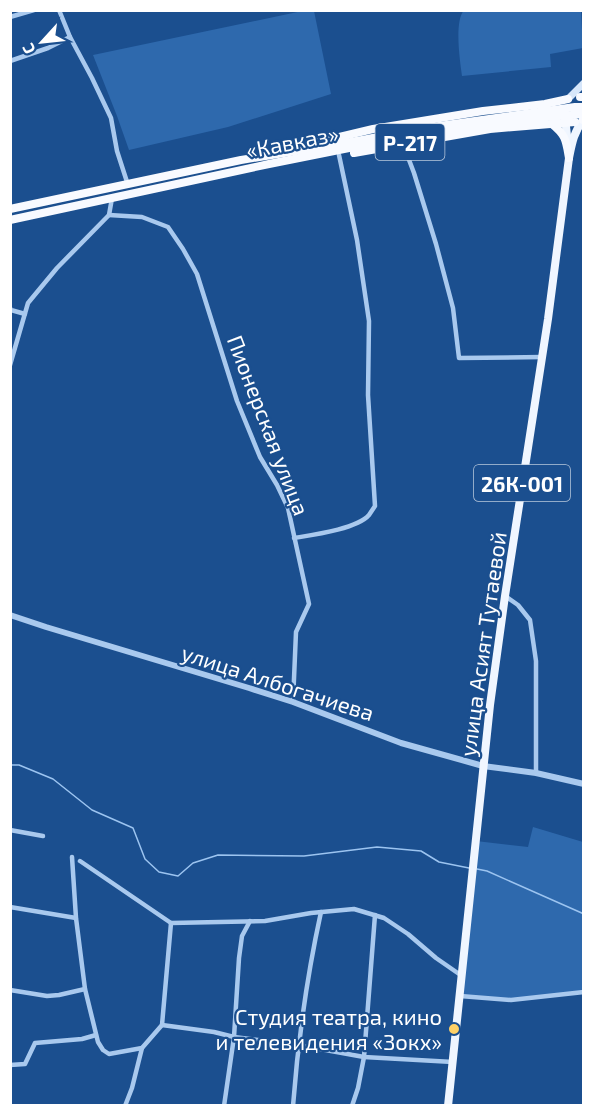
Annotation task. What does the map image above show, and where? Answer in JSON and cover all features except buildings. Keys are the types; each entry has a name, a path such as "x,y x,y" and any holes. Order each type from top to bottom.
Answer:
{"highway":[{"path":"277,153 373,129 568,99"},
{"name":"«Кавказ»","path":"10,220 425,128 584,107"},
{"name":"«Кавказ»","path":"10,209 277,153 584,114"},
{"path":"552,124 565,119 581,121"},
{"path":"552,124 561,131 566,140 569,158"},
{"name":"Р-217","path":"269,164 339,155 490,129 552,124"}],"main road":[{"path":"569,158 564,106 584,82"},
{"path":"568,99 576,96 582,97"},
{"name":"улица Асият Тутаевой","path":"448,1106 483,766 505,596 542,357 569,158 573,138 581,121"}],"street":[{"path":"10,17 34,10"},
{"path":"59,10 70,37 111,118 117,151 128,185"},
{"path":"10,61 48,48 70,37"},
{"path":"403,144 436,244 453,308 459,358 542,357"},
{"path":"294,538 328,532 353,524 368,517 375,506 368,395 369,321 357,240 339,155"},
{"path":"10,365 28,303 57,268 108,215 112,198"},
{"name":"Пионерская улица","path":"108,215 142,217 168,227 183,249 197,274 237,400 260,457 288,508 309,604 296,632 293,702"},
{"path":"10,308 25,314"},
{"path":"505,596 518,605 530,620 536,661 536,773"},
{"name":"улица Албогачиева","path":"10,615 293,702 401,742 483,766 536,773 584,784"},
{"path":"10,830 43,836"},
{"path":"72,857 76,918 85,989 96,1035 101,1048 108,1053 142,1048"},
{"path":"80,861 171,923 265,921 354,909 375,915 384,918 408,934 462,976"},
{"path":"10,908 76,918"},
{"path":"293,1106 298,1045 309,968 321,912"},
{"path":"352,1106 364,1057 375,915"},
{"path":"224,1106 234,1037 242,936 250,921"},
{"path":"125,1106 142,1048 162,1025 171,923"},
{"path":"10,990 47,996 85,989"},
{"path":"460,996 511,1000 584,992"},
{"path":"162,1025 364,1057 453,1062"},
{"path":"10,1065 25,1064 35,1043 82,1039 96,1035"}],"shaded area":[{"path":"307,10 314,11 331,94 228,127 129,150 93,55"},
{"path":"464,10 581,11 583,48 550,54 551,67 462,76 458,32"},
{"path":"533,827 583,842 583,992 511,1000 460,996 476,841 528,847"}],"waterway":[{"path":"10,765 19,765 53,779 92,810 133,828 145,859 159,872 178,876 193,863 218,855 304,856 377,847 421,851 439,862 469,868"},
{"path":"477,869 487,871 584,914"}],"place":[{"name":"Студия театра, кино и телевидения «Зокх»","path":"454,1029"}]}
